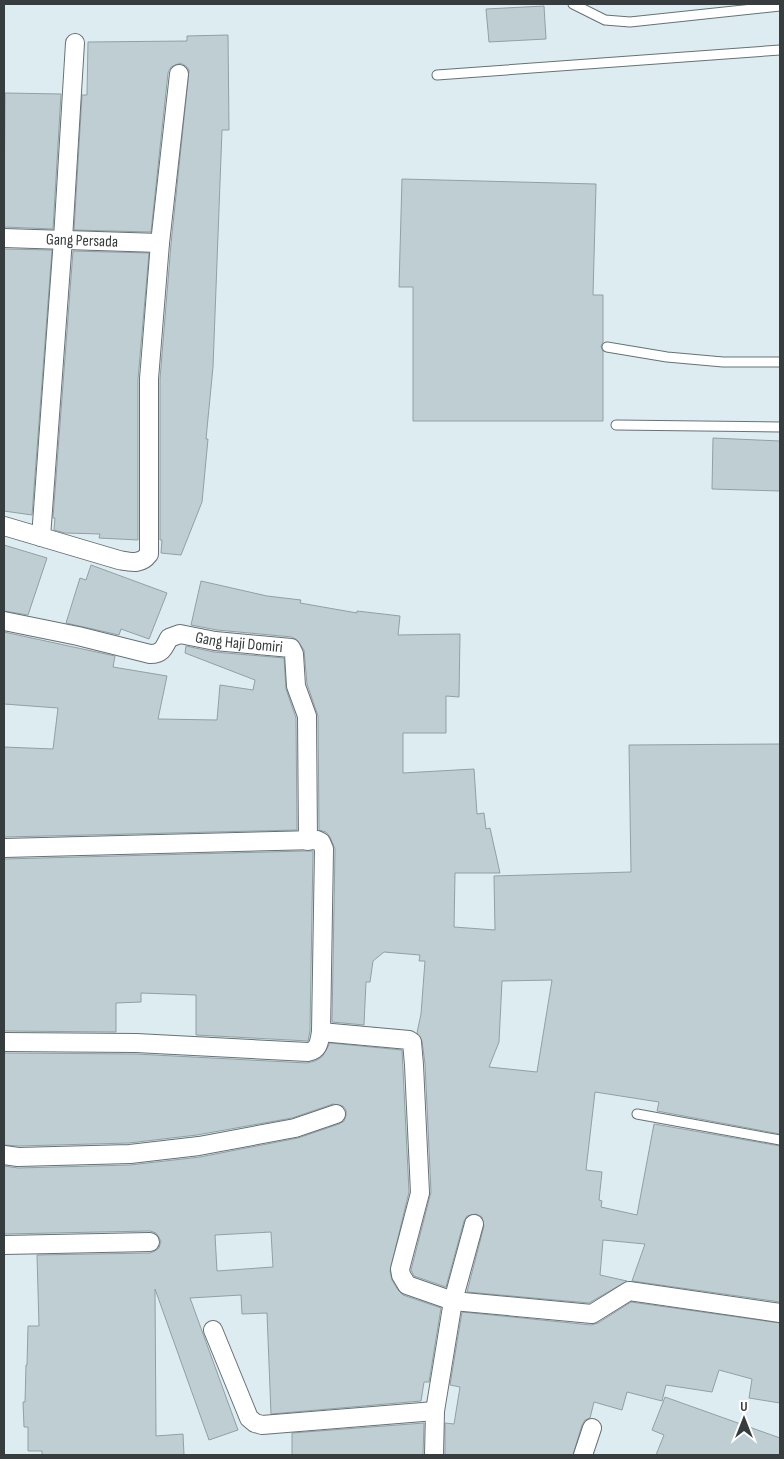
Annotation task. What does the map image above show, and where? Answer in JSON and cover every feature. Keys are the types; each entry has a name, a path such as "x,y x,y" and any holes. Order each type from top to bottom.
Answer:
{"street":[{"path":"41,537 75,43"},
{"path":"4,526 119,560 139,562 145,560 148,554 148,379 160,243 179,74"},
{"name":"Gang Persada","path":"4,238 160,243"},
{"name":"Gang Haji Domiri","path":"4,621 78,636 150,654 157,654 162,651 169,638 180,634 214,641 291,648 294,654 296,686 307,716 308,840"},
{"path":"4,848 308,840 321,842 324,849 321,1032 317,1049 308,1052 136,1044 4,1042"},
{"path":"321,1032 409,1040 412,1042 420,1193 400,1269 407,1285 453,1301 592,1314 629,1291 780,1313"},
{"path":"4,1155 18,1157 130,1154 180,1148 295,1128 336,1114"},
{"path":"434,1455 435,1411 453,1301 474,1224"},
{"path":"4,1245 150,1242"},
{"path":"213,1330 249,1418 255,1423 435,1411"},
{"path":"583,1455 592,1428"}],"lane":[{"path":"573,4 605,20 630,22 780,6"},
{"path":"437,75 780,50"},
{"path":"607,348 667,357 723,362 780,362"},
{"path":"616,425 780,427"},
{"path":"637,1114 780,1140"}],"building":[{"path":"544,6 546,39 489,42 486,9"},
{"path":"228,35 229,130 222,130 213,367 202,502 181,555 161,553 160,379 171,244 189,70 180,63 171,67 168,73 151,232 74,230 82,95 87,95 88,42 187,41 187,36"},
{"path":"5,93 61,94 53,229 4,227"},
{"path":"402,179 596,184 593,295 603,295 603,342 601,346 603,352 603,421 413,421 413,287 399,287"},
{"path":"4,249 52,250 32,515 4,511"},
{"path":"73,251 149,253 138,379 138,540 99,538 100,534 65,533 54,530 55,518 53,518"},
{"path":"713,438 780,441 780,491 712,489"},
{"path":"4,545 47,558 28,615 4,611"},
{"path":"91,565 167,593 149,639 121,629 119,635 66,623 80,578 86,580"},
{"path":"201,581 267,596 301,600 300,603 357,613 357,611 400,616 398,635 460,634 459,697 446,696 446,733 403,733 403,773 474,769 477,814 484,813 486,829 490,828 500,873 455,873 454,927 495,930 494,876 631,872 629,745 780,744 780,1134 657,1111 659,1102 595,1092 586,1170 602,1172 599,1200 602,1201 601,1207 637,1215 654,1124 780,1146 780,1302 632,1281 645,1244 603,1240 600,1275 627,1281 589,1303 467,1292 484,1226 482,1217 476,1214 467,1216 464,1221 446,1287 414,1276 411,1270 431,1192 425,1064 422,1041 417,1033 421,1014 425,961 419,961 420,955 384,952 373,961 370,982 366,982 364,1025 332,1022 335,849 326,832 319,830 318,716 307,684 304,650 297,640 292,637 217,630 191,625","holes":["552,980 537,1072 489,1067 499,1042 502,981"]},
{"path":"4,632 115,656 113,667 167,676 158,719 217,720 220,685 253,690 255,680 185,653 186,646 214,652 284,658 286,689 296,718 297,830 4,837 4,747 53,749 58,708 4,704"},
{"path":"313,851 310,1031 308,1041 196,1035 196,995 141,993 141,1002 116,1003 116,1032 4,1031 4,859"},
{"path":"330,1043 402,1050 409,1192 390,1271 392,1280 403,1295 441,1308 429,1382 424,1382 421,1401 271,1414 267,1313 242,1314 241,1295 190,1298 238,1430 209,1440 155,1289 156,1436 183,1434 184,1455 42,1455 42,1451 28,1451 28,1427 24,1427 23,1402 25,1402 28,1326 39,1326 37,1255 150,1253 159,1248 161,1241 156,1233 150,1231 4,1234 4,1166 18,1168 130,1165 200,1157 298,1138 339,1124 344,1121 346,1110 343,1106 333,1104 292,1118 197,1135 129,1143 4,1145 4,1053 136,1054 307,1063 322,1057","holes":["271,1232 273,1267 217,1271 215,1235"]},
{"path":"631,1302 780,1323 780,1403 749,1398 752,1379 719,1370 712,1392 666,1385 662,1401 627,1392 622,1410 594,1402 590,1418 585,1420 582,1425 573,1455 445,1455 445,1423 454,1424 460,1387 450,1385 462,1312 591,1325 598,1323"},
{"path":"665,1397 780,1438 780,1455 656,1455 664,1435 652,1430"},
{"path":"424,1423 423,1455 292,1455 292,1433"}]}
